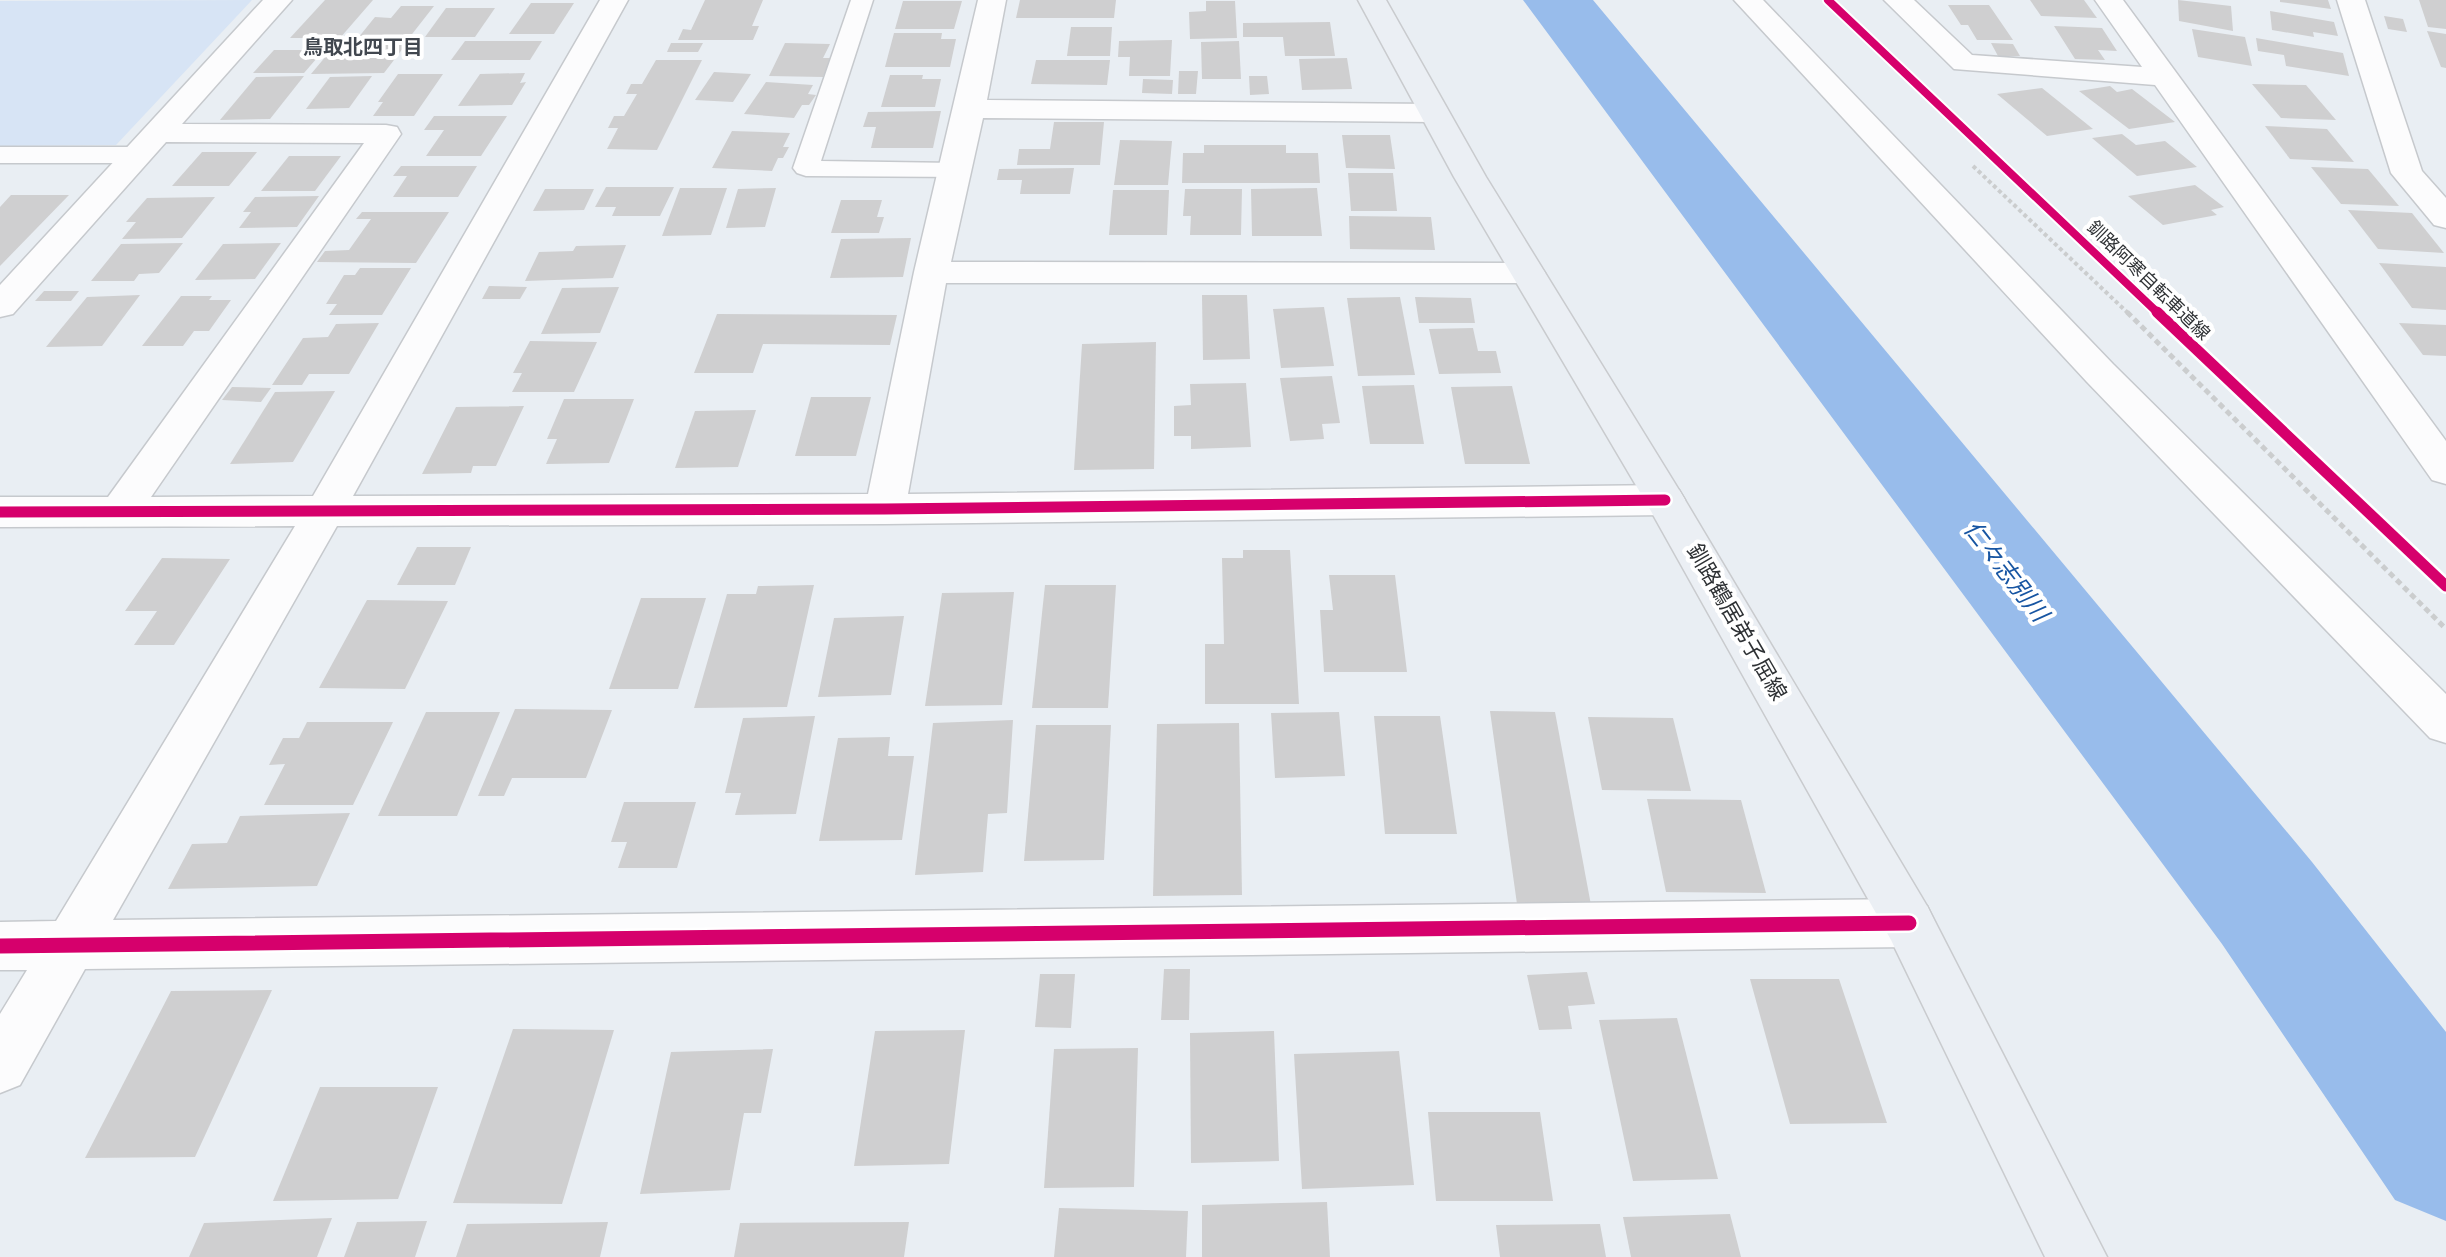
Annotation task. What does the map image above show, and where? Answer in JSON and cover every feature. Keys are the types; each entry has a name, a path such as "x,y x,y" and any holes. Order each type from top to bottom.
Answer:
{"main road":[{"name":"釧路鶴居弟子屈線","path":"1372,0 1433,113 1665,500 1909,923 2077,1257"}],"street":[{"path":"0,306 278,0"},
{"path":"0,1066 324,512 614,0"},
{"path":"885,509 931,272 992,0"},
{"path":"1748,0 1896,153 2100,373 2446,724"},
{"path":"1898,0 1964,63 2165,77"},
{"path":"2109,0 2446,470"},
{"path":"2351,0 2407,173 2446,218"},
{"path":"970,109 1433,113"},
{"path":"120,510 386,134 147,144"},
{"path":"931,272 1528,273"},
{"path":"0,512 885,509 1665,500"},
{"path":"0,946 1909,923"}],"lane":[{"path":"862,0 806,168 956,171"},
{"path":"0,155 147,144"}],"path":[{"path":"1970,164 2154,337 2446,629"}],"shaded area":[{"path":"252,0 116,145 0,146 0,1"}],"building":[{"path":"325,0 373,0 340,38 290,38"},
{"path":"705,0 763,0 752,26 759,26 753,40 678,40 683,29 691,30"},
{"path":"1020,0 1116,0 1114,18 1016,18"},
{"path":"2030,0 2084,0 2097,18 2041,16"},
{"path":"2178,0 2231,6 2233,31 2179,21"},
{"path":"2328,0 2331,9 2280,2"},
{"path":"2419,0 2446,0 2446,29 2428,27"},
{"path":"903,1 962,1 954,29 895,29"},
{"path":"1206,1 1235,1 1237,38 1190,39 1189,12 1206,11"},
{"path":"531,3 574,3 554,34 509,34"},
{"path":"1948,5 1989,5 2013,40 1977,40 1968,25 1961,25"},
{"path":"401,6 434,6 409,38 358,38 375,17 391,18"},
{"path":"446,8 495,8 475,37 425,37"},
{"path":"2270,11 2334,22 2338,36 2313,32 2314,37 2272,30"},
{"path":"2384,16 2403,19 2407,32 2388,29"},
{"path":"1330,22 1335,56 1285,56 1283,37 1243,37 1243,23"},
{"path":"2054,26 2102,28 2117,51 2098,50 2105,60 2075,59"},
{"path":"1071,27 1112,27 1110,56 1067,56"},
{"path":"2192,29 2245,37 2252,66 2198,57"},
{"path":"2427,31 2446,34 2446,68 2441,67"},
{"path":"894,33 942,33 941,39 956,39 950,67 885,67"},
{"path":"2256,38 2343,53 2349,76 2286,66 2284,55 2258,51"},
{"path":"1172,40 1170,76 1129,76 1130,57 1118,57 1119,41"},
{"path":"465,41 542,41 530,60 451,60"},
{"path":"1239,41 1241,79 1202,79 1201,42"},
{"path":"337,43 407,43 384,73 311,74"},
{"path":"671,43 703,43 698,52 667,52"},
{"path":"785,43 830,44 823,58 832,58 823,77 769,76"},
{"path":"1991,43 2013,44 2020,56 1998,56"},
{"path":"274,50 324,50 304,73 253,73"},
{"path":"1347,58 1352,89 1302,90 1299,59"},
{"path":"656,60 702,60 657,150 607,149 618,128 608,128 614,116 624,116 637,94 626,94 631,84 642,84"},
{"path":"1036,60 1110,60 1107,85 1031,84"},
{"path":"1179,71 1198,71 1196,94 1178,94"},
{"path":"714,72 751,74 733,102 695,100"},
{"path":"525,73 520,83 526,82 512,105 458,106 480,74"},
{"path":"398,74 443,74 414,116 373,116 383,102 378,102"},
{"path":"890,75 923,75 922,79 941,79 935,107 881,107"},
{"path":"304,76 270,119 220,120 256,77"},
{"path":"372,76 349,108 306,109 330,77"},
{"path":"1249,76 1267,76 1269,94 1250,95"},
{"path":"1143,79 1173,80 1172,94 1142,93"},
{"path":"766,82 813,85 808,94 816,95 809,105 802,105 794,118 744,114"},
{"path":"2252,84 2306,85 2336,120 2281,118"},
{"path":"2110,86 2117,92 2132,89 2175,122 2129,129 2079,91"},
{"path":"2042,88 2093,129 2047,136 1997,94"},
{"path":"941,111 933,148 871,148 876,127 863,127 868,112"},
{"path":"434,116 507,116 481,156 426,156 444,130 424,130"},
{"path":"1054,122 1104,122 1100,165 1017,165 1019,149 1050,149"},
{"path":"2265,126 2327,129 2354,162 2290,159"},
{"path":"732,131 790,133 783,147 789,147 783,158 778,158 772,171 712,168"},
{"path":"2122,134 2136,145 2165,141 2197,167 2137,176 2092,138"},
{"path":"1342,135 1390,135 1395,169 1346,168"},
{"path":"1120,140 1172,141 1168,185 1114,185"},
{"path":"1204,145 1286,145 1286,153 1318,153 1320,183 1182,183 1183,153 1204,153"},
{"path":"202,152 257,152 229,186 172,186"},
{"path":"289,156 341,156 315,191 261,191"},
{"path":"401,166 477,166 458,197 393,197 407,176 393,176"},
{"path":"2311,167 2368,169 2399,206 2341,204"},
{"path":"1074,168 1070,194 1020,194 1022,180 997,180 999,169"},
{"path":"1348,173 1393,173 1397,211 1351,211"},
{"path":"2195,185 2224,207 2211,210 2217,215 2163,225 2128,196"},
{"path":"606,187 674,187 660,216 612,216 616,207 595,207"},
{"path":"680,188 727,188 711,235 662,236"},
{"path":"776,188 765,227 726,228 738,189"},
{"path":"1317,188 1322,236 1252,236 1251,189"},
{"path":"545,189 594,189 584,210 533,211"},
{"path":"1185,189 1242,189 1241,235 1190,235 1191,216 1183,216"},
{"path":"1113,190 1169,190 1167,235 1109,235"},
{"path":"11,195 69,195 0,266 0,207"},
{"path":"319,196 297,227 239,228 251,212 243,212 255,197"},
{"path":"215,197 182,238 122,239 136,222 126,222 147,198"},
{"path":"841,200 882,200 877,217 884,217 879,233 831,233"},
{"path":"2348,210 2412,213 2444,253 2378,249"},
{"path":"362,212 449,212 416,263 317,262 325,251 349,250 371,219 356,219"},
{"path":"1349,216 1431,217 1435,250 1350,249"},
{"path":"911,238 903,277 830,278 841,239"},
{"path":"183,243 159,273 139,274 134,281 91,281 121,244"},
{"path":"281,243 255,279 195,280 223,244"},
{"path":"626,245 613,278 525,281 539,252 573,251 576,246"},
{"path":"2379,263 2446,267 2446,310 2412,308"},
{"path":"360,268 411,268 382,315 329,315 337,304 326,304 344,275 355,275"},
{"path":"489,286 527,287 520,299 482,299"},
{"path":"619,287 600,333 541,334 562,288"},
{"path":"44,291 79,291 71,301 35,301"},
{"path":"140,295 102,346 46,347 87,297"},
{"path":"1202,295 1247,295 1250,359 1203,360"},
{"path":"181,296 212,296 209,300 231,300 209,331 194,331 183,346 142,346"},
{"path":"1400,297 1415,375 1358,376 1347,298"},
{"path":"1415,297 1471,298 1475,323 1419,323"},
{"path":"1324,307 1334,366 1281,368 1273,309"},
{"path":"717,314 897,315 890,345 763,344 753,373 694,373"},
{"path":"379,323 349,374 309,374 302,385 272,385 303,338 328,337 336,324"},
{"path":"2399,323 2446,325 2446,356 2423,355"},
{"path":"1473,328 1478,351 1496,351 1501,373 1439,374 1429,329"},
{"path":"530,341 597,342 574,392 512,392 522,373 513,373"},
{"path":"1156,342 1154,469 1074,470 1082,344"},
{"path":"1332,376 1340,423 1322,424 1324,439 1290,441 1280,378"},
{"path":"1246,383 1251,447 1191,449 1191,436 1174,436 1174,406 1191,405 1190,384"},
{"path":"1414,385 1424,444 1370,444 1362,386"},
{"path":"1512,386 1530,464 1465,464 1451,387"},
{"path":"232,387 271,388 261,402 222,400"},
{"path":"335,391 293,462 230,464 275,392"},
{"path":"811,397 871,397 856,456 795,456"},
{"path":"564,399 634,399 609,463 546,464 557,439 547,439"},
{"path":"524,406 496,466 473,466 471,473 422,474 456,407"},
{"path":"756,410 738,467 675,468 695,411"},
{"path":"417,547 471,547 455,585 397,585"},
{"path":"1243,550 1290,550 1299,704 1205,704 1205,644 1224,644 1222,558 1243,558"},
{"path":"162,558 230,559 174,645 134,645 157,611 125,611"},
{"path":"1329,575 1395,575 1407,672 1324,672 1320,610 1333,610"},
{"path":"814,585 787,707 694,708 727,594 756,594 758,586"},
{"path":"1045,585 1116,585 1108,708 1032,708"},
{"path":"1014,592 1002,705 925,706 942,593"},
{"path":"641,598 706,598 678,689 609,689"},
{"path":"367,600 448,601 405,689 319,688"},
{"path":"904,616 891,695 818,697 834,618"},
{"path":"515,709 612,710 586,778 512,778 504,796 478,796"},
{"path":"1490,711 1555,712 1591,905 1517,904"},
{"path":"426,712 500,712 457,816 378,816"},
{"path":"1339,712 1345,776 1275,778 1271,713"},
{"path":"815,716 796,814 735,815 741,793 725,793 743,718"},
{"path":"1374,716 1440,716 1457,834 1385,834"},
{"path":"1588,717 1673,718 1691,791 1602,790"},
{"path":"1013,720 1007,813 988,814 983,872 915,875 933,723"},
{"path":"307,722 393,722 353,805 264,805 285,764 269,765 283,738 299,738"},
{"path":"1239,723 1242,895 1153,896 1157,724"},
{"path":"1036,725 1111,725 1104,860 1024,861"},
{"path":"890,737 888,756 914,756 902,840 819,841 838,738"},
{"path":"1647,799 1741,800 1766,893 1666,892"},
{"path":"624,802 696,802 677,868 618,868 627,842 611,842"},
{"path":"350,813 317,886 168,889 192,844 227,843 240,816"},
{"path":"1164,969 1190,969 1189,1020 1161,1020"},
{"path":"1587,972 1595,1004 1568,1006 1572,1029 1539,1030 1527,975"},
{"path":"1040,974 1075,974 1071,1028 1035,1027"},
{"path":"1750,979 1839,979 1887,1123 1790,1124"},
{"path":"272,990 195,1157 85,1158 171,991"},
{"path":"1677,1018 1718,1179 1633,1181 1599,1020"},
{"path":"513,1029 614,1030 562,1204 453,1203"},
{"path":"965,1030 949,1164 854,1166 875,1031"},
{"path":"1274,1031 1279,1161 1191,1163 1190,1033"},
{"path":"1138,1048 1134,1187 1044,1188 1054,1049"},
{"path":"773,1049 761,1113 744,1113 730,1190 640,1194 671,1052"},
{"path":"1399,1051 1414,1185 1302,1189 1294,1054"},
{"path":"320,1087 438,1087 398,1199 273,1201"},
{"path":"1428,1112 1540,1112 1553,1201 1436,1201"},
{"path":"1327,1202 1330,1257 1202,1257 1202,1205"},
{"path":"1059,1208 1188,1211 1186,1257 1054,1257"},
{"path":"1730,1214 1741,1257 1631,1257 1623,1217"},
{"path":"332,1218 317,1257 189,1257 204,1223"},
{"path":"427,1221 415,1257 344,1257 357,1222"},
{"path":"608,1222 600,1257 456,1257 467,1224"},
{"path":"909,1222 904,1257 734,1257 740,1223"},
{"path":"1600,1224 1606,1257 1500,1257 1496,1225"}],"waterway":[{"name":"仁々志別川","path":"1557,0 2267,903 2446,1149"}],"cycle path":[{"name":"釧路阿寒自転車道線","path":"1828,0 2446,586"},
{"path":"0,512 885,509 1665,500"},
{"path":"0,946 1909,923"}],"district":[{"name":"鳥取北四丁目","path":"363,47"}]}
